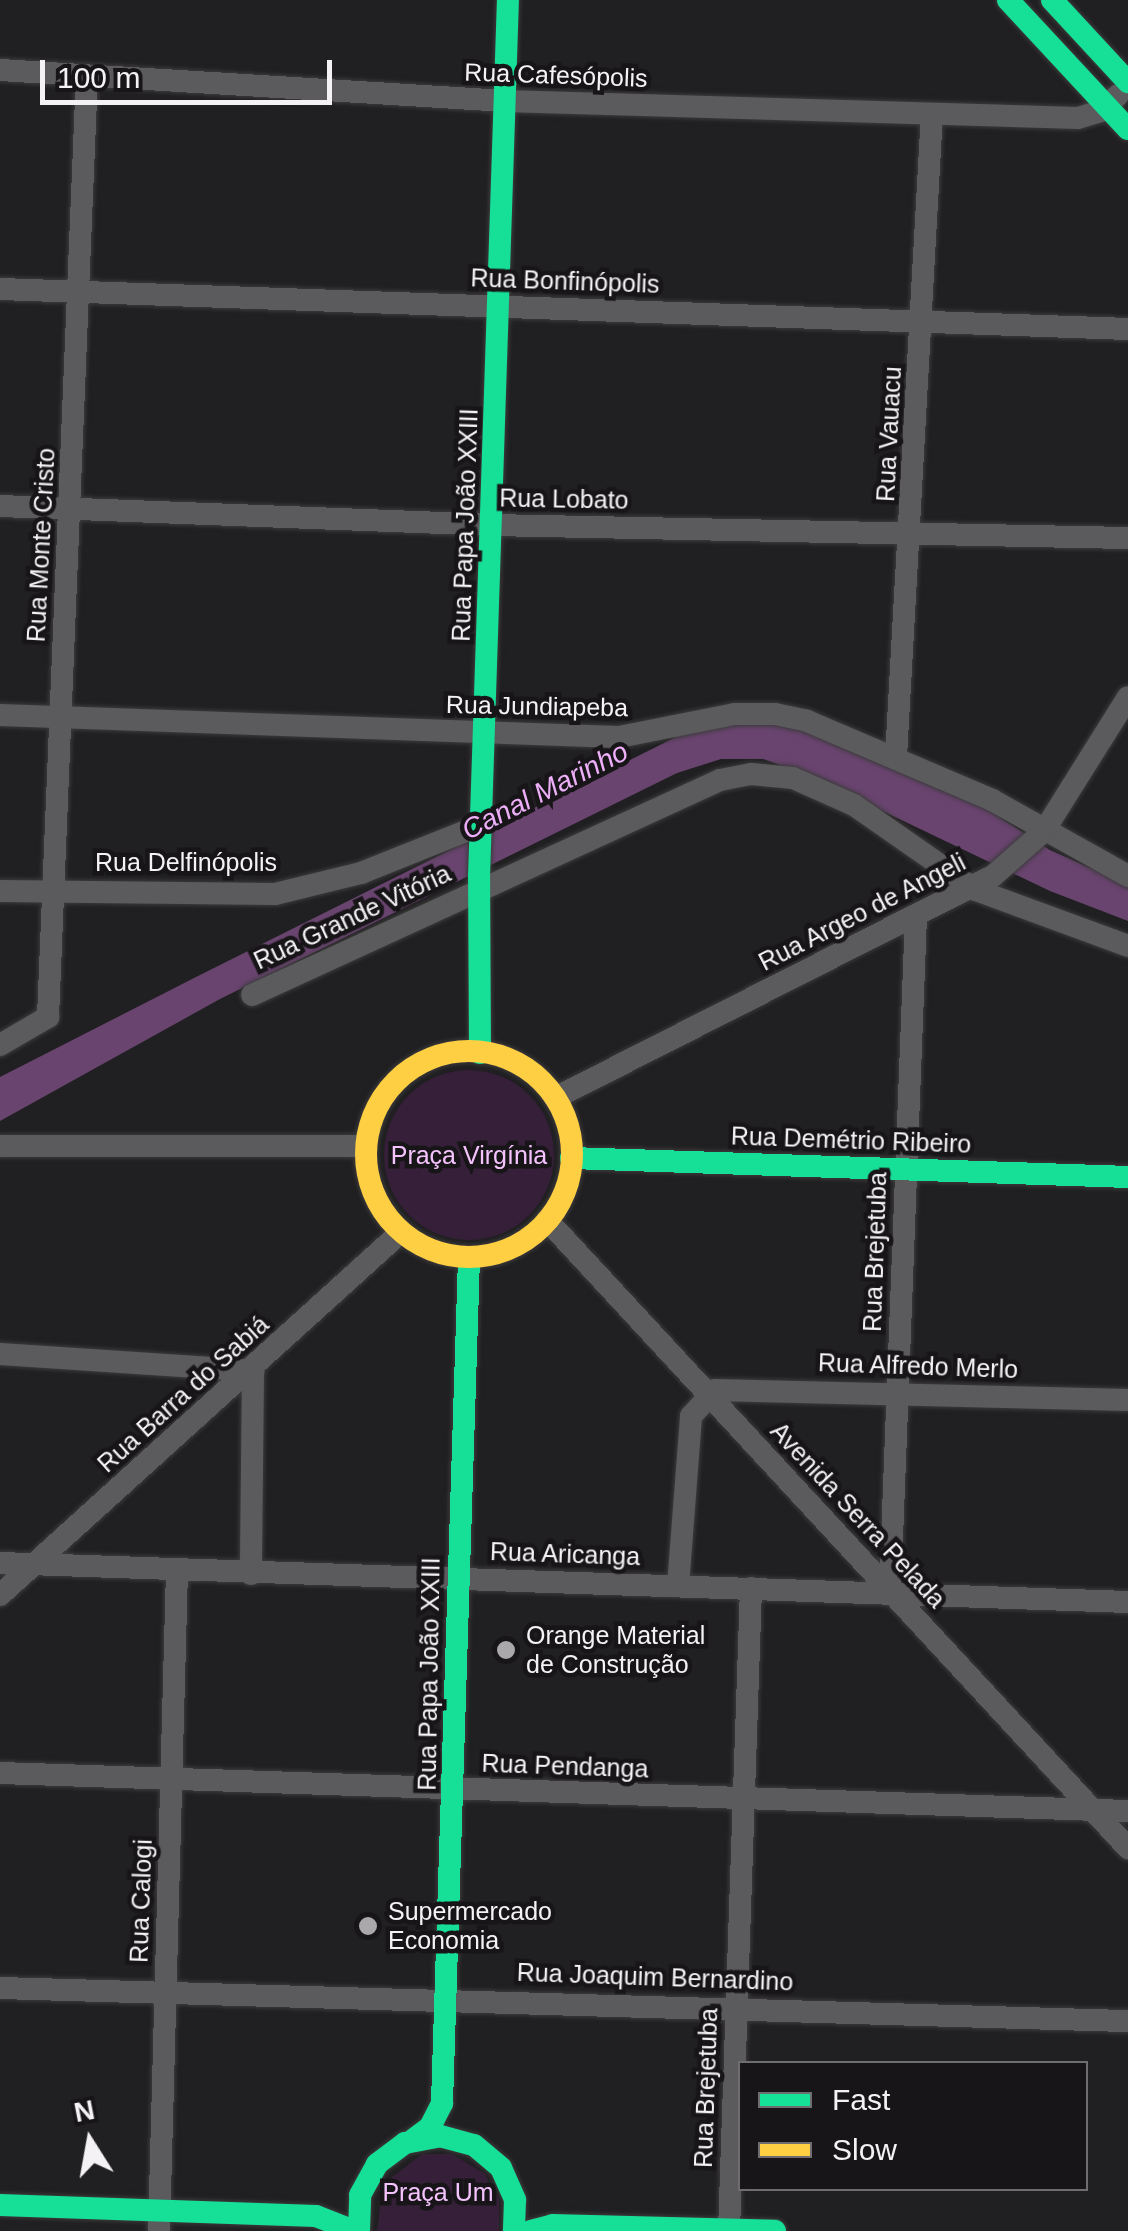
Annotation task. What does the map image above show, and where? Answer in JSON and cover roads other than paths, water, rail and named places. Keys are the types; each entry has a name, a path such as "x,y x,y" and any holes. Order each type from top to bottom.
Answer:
{"street":[{"name":"Rua Papa João XXIII","path":"480,1052 479,882 501,308 508,0"},
{"path":"1008,0 1128,129"},
{"path":"1052,0 1128,83 1107,106"},
{"name":"Rua Cafesópolis","path":"0,70 505,102 1078,118 1107,106"},
{"name":"Rua Monte Cristo","path":"0,1045 48,1017 87,76"},
{"name":"Rua Vauacu","path":"896,757 932,114"},
{"name":"Rua Bonfinópolis","path":"0,289 501,308 923,318 1128,329"},
{"name":"Rua Lobato","path":"0,506 491,525 1128,538"},
{"name":"Rua Argeo de Angeli","path":"555,1098 983,882 1040,835 1128,697"},
{"name":"Rua Jundiapeba","path":"0,715 485,734 646,736 735,714 775,714 896,757 1040,835"},
{"name":"Rua Grande Vitória","path":"252,994 479,882 720,780 767,774 854,805 983,882 1128,946"},
{"name":"Rua Delfinópolis","path":"0,891 56,888 275,894 360,874 481,829"},
{"path":"1040,835 1128,876"},
{"name":"Rua Brejetuba","path":"891,1592 916,916"},
{"path":"480,1052 522,1066 555,1098 572,1158 566,1186 547,1220 512,1247 470,1258 433,1251 401,1232 374,1194 366,1146 376,1110 408,1072 442,1056 480,1052"},
{"path":"0,1146 366,1146"},
{"name":"Rua Demétrio Ribeiro","path":"572,1158 1128,1177"},
{"name":"Avenida Serra Pelada","path":"547,1220 1128,1848"},
{"name":"Rua Barra do Sabiá","path":"0,1595 253,1371 401,1232"},
{"name":"Rua Papa João XXIII","path":"414,2140 436,2119 443,2091 470,1258"},
{"path":"0,1354 253,1371 251,1574"},
{"name":"Rua Alfredo Merlo","path":"708,1394 732,1388 1128,1400"},
{"path":"678,1586 692,1416 708,1394"},
{"name":"Rua Aricanga","path":"0,1563 1128,1602"},
{"name":"Rua Calogi","path":"160,2221 177,1572"},
{"name":"Rua Brejetuba","path":"729,2230 751,1588"},
{"name":"Rua Pendanga","path":"0,1773 1128,1811"},
{"name":"Rua Joaquim Bernardino","path":"0,1988 166,1996 448,1997 1128,2021"},
{"name":"Rua Papa João XXIII","path":"443,2091 448,2117 466,2142"},
{"path":"0,2204 160,2221 316,2216 357,2231 360,2194 383,2157 414,2140 466,2142 495,2161 535,2212 564,2225"},
{"path":"510,2183 514,2231"},
{"path":"316,2216 360,2194"},
{"path":"531,2231 564,2225 775,2231"}],"place":[{"name":"Orange Material de Construção","path":"506,1650"},
{"name":"Supermercado Economia","path":"368,1926"}],"water label":[{"name":"Canal Marinho","path":"545,791"}],"park label":[{"name":"Praça Virgínia","path":"469,1155"},
{"name":"Praça Um","path":"438,2192"}]}
